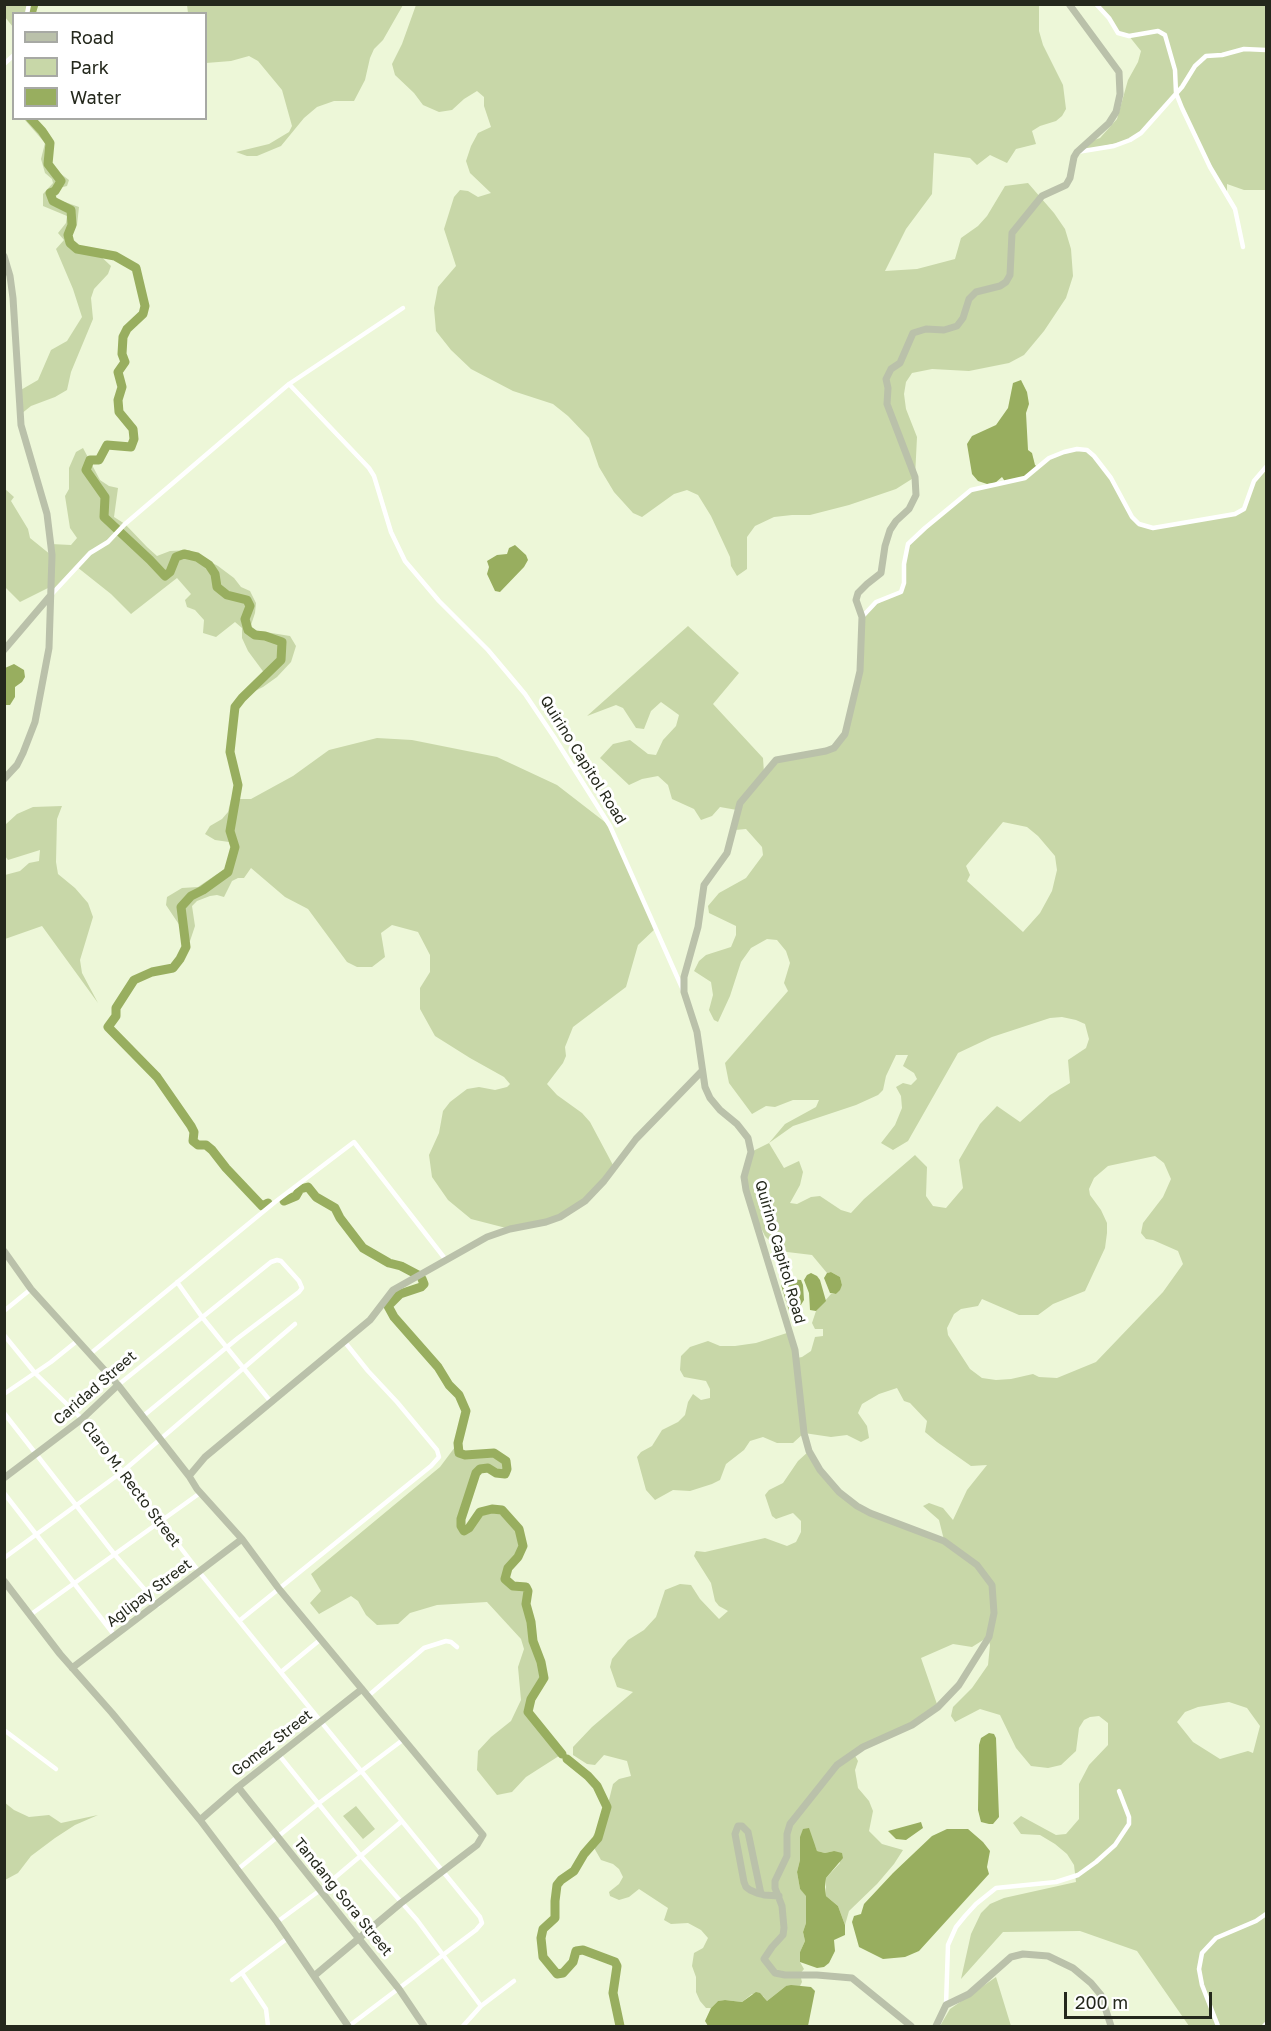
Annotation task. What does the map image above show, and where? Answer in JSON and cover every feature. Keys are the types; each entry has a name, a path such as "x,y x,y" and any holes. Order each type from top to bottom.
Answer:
{"street":[{"path":"684,992 684,977 698,927 704,885 727,853 740,803 776,760 816,754 834,748 845,734 860,671 862,617 856,600 858,594 882,573 885,546 890,530 896,520 909,508 916,495 915,477 887,404 886,379 891,369 900,363 907,342 913,333 926,329 944,330 957,326 963,318 969,299 976,291 1000,286 1006,282 1010,275 1012,233 1042,196 1066,185 1077,152 1113,119 1120,94 1119,72 1069,4"},
{"path":"1096,4 1109,18 1118,33 1129,36 1158,31 1165,35 1175,70 1176,93 1210,167 1234,209 1243,247"},
{"path":"1077,152 1114,146 1141,133 1176,93 1195,66 1206,57 1244,49 1266,50"},
{"path":"4,256 13,298 21,425 47,514 50,535 49,648 35,722 20,759 4,779"},
{"path":"4,650 84,559 113,537 125,524 289,384 403,308"},
{"name":"Quirino Capitol Road","path":"289,384 369,468 374,476 391,532 405,561 525,693 610,826 684,992 697,1032 705,1087 710,1098 748,1138 751,1152 744,1177 746,1190 795,1350 804,1433 809,1451 820,1470 839,1492 856,1506 944,1541 977,1565 992,1585 995,1600 988,1637 959,1685 938,1707 912,1725 850,1754 837,1765 790,1824 787,1834 787,1856 775,1881 784,1917 783,1935 764,1959 775,1973 852,1978 911,2026"},
{"path":"862,617 876,602 901,592 908,544 925,528 971,490 1025,478 1049,458 1057,455 1077,449 1087,450 1111,478 1132,517 1139,524 1153,528 1235,514 1244,509 1254,481 1266,467"},
{"path":"189,1476 205,1457 370,1320 393,1290 487,1237 510,1229 546,1222 564,1215 585,1202 636,1139 702,1071"},
{"path":"90,1354 275,1202 354,1142 446,1260"},
{"path":"4,1251 31,1289 118,1385 200,1493 242,1539 279,1589 482,1833 482,1840 477,1845 401,1903 314,1977"},
{"name":"Caridad Street","path":"4,1478 82,1419 118,1385 271,1262 279,1260 302,1286 299,1292 227,1347"},
{"path":"177,1282 202,1317 271,1402"},
{"path":"4,1311 31,1289"},
{"path":"4,1558 122,1472 159,1438 296,1324"},
{"name":"Claro M. Recto Street","path":"4,1335 35,1373 82,1419 200,1573 480,1917 482,1923 479,1928 443,1954"},
{"path":"4,1394 77,1341"},
{"path":"239,1621 439,1457 437,1450 344,1341"},
{"path":"142,1417 227,1347"},
{"path":"4,1413 158,1605"},
{"path":"4,1493 115,1635"},
{"path":"30,1615 200,1493"},
{"name":"Aglipay Street","path":"72,1668 242,1539"},
{"path":"4,1581 72,1668 200,1820 288,1938 349,2026 443,1954"},
{"path":"281,1672 321,1640"},
{"path":"368,1696 429,1646 449,1641 457,1647"},
{"name":"Gomez Street","path":"200,1820 362,1689"},
{"path":"4,1730 56,1769"},
{"path":"237,1870 319,1803 404,1740"},
{"path":"279,1755 360,1855 417,1920 481,2006"},
{"name":"Tandang Sora Street","path":"238,1787 399,1989 424,2026"},
{"path":"936,2026 946,2005 948,1944 956,1927 996,1888 1056,1882 1078,1875 1096,1862 1114,1845 1129,1824 1129,1817 1119,1791"},
{"path":"276,1922 319,1891 402,1821"},
{"path":"761,1894 748,1832 742,1826 738,1826 735,1834 744,1882 750,1890 761,1894 779,1896"},
{"path":"1218,2026 1202,1985 1199,1969 1202,1953 1216,1938 1257,1921 1266,1914"},
{"path":"232,1980 288,1938"},
{"path":"946,2005 969,1994 1011,1957 1039,1954 1073,1968 1091,1983 1101,1995 1110,2026"},
{"path":"242,1973 266,2009 268,2026"},
{"path":"463,2026 481,2006 514,1981"}],"green space":[{"path":"187,4 403,5 383,40 374,49 365,80 354,101 334,101 317,107 304,118 281,146 257,156 247,156 236,152 269,144 289,132 292,126 282,90 258,61 249,56 231,61 207,63 207,12 188,12"},
{"path":"4,5 29,5 27,12 12,12 12,26 5,17"},
{"path":"416,5 1039,5 1039,31 1043,45 1063,85 1066,109 1062,116 1032,131 1036,144 1016,149 1007,163 990,155 977,165 970,158 934,153 932,194 906,229 885,271 917,269 955,259 961,238 978,226 987,216 1005,186 1028,183 1065,229 1071,249 1073,276 1066,298 1044,331 1024,355 1009,363 969,371 932,369 912,373 906,382 904,394 906,409 917,437 915,477 896,489 849,505 810,515 774,517 755,526 747,537 747,569 737,576 711,516 698,495 687,490 674,494 642,517 633,513 614,492 599,467 589,438 568,416 553,404 513,391 471,369 451,350 436,331 434,308 438,287 456,266 444,229 454,197 460,190 468,191 478,197 491,193 470,173 466,161 478,133 491,127 484,106 484,97 477,91 452,110 439,112 423,105 395,75 392,64"},
{"path":"1101,5 1266,5 1266,190 1244,190 1227,184 1227,195 1210,167 1176,93 1141,133 1130,140 1077,152 1086,143 1100,138 1117,119 1128,80 1141,51 1129,36 1118,33 1101,9"},
{"path":"25,120 35,120 47,131 51,139 50,159 53,168 69,180 67,186 59,188 53,192 53,195 59,200 79,207 77,225 68,235 73,244 94,250 111,266 108,274 94,289 91,298 93,319 71,372 67,390 31,406 21,414 19,391 38,380 51,350 67,341 82,317 56,249 64,240 58,233 66,223 67,216 43,206 43,194 53,183 45,173 41,159 45,143"},
{"path":"83,448 100,480 109,486 118,488 114,517 125,524 147,547 157,556 170,551 189,550 218,566 234,578 241,587 250,591 256,603 250,628 290,636 296,646 291,662 277,677 247,695 258,685 265,674 248,651 242,638 242,628 235,622 216,637 203,633 204,620 195,610 187,607 185,600 191,594 177,578 131,614 111,594 77,567 50,596 50,587 20,602 5,587 4,488 14,497 11,501 28,529 30,538 51,555 51,544 71,545 77,538 70,528 65,496 69,489 69,468 76,452"},
{"path":"1087,450 1111,478 1132,517 1139,524 1153,528 1235,514 1244,509 1254,481 1266,467 1266,2026 1189,2026 1137,1951 1080,1931 1003,1932 961,1979 971,1934 981,1913 990,1904 1004,1898 1076,1882 1074,1865 1067,1854 1040,1835 1021,1834 1013,1823 1021,1816 1056,1835 1066,1834 1079,1819 1079,1784 1089,1765 1108,1745 1108,1723 1099,1716 1090,1717 1084,1720 1079,1728 1076,1751 1061,1765 1048,1768 1031,1766 1016,1748 1000,1715 980,1709 955,1722 951,1716 953,1707 972,1688 988,1665 990,1645 988,1637 972,1647 953,1644 921,1658 938,1707 912,1725 853,1752 858,1761 855,1770 858,1788 869,1801 873,1811 869,1831 882,1844 903,1850 894,1864 849,1911 845,1925 838,1906 826,1896 826,1878 840,1863 834,1851 825,1853 817,1851 815,1846 800,1837 800,1860 797,1872 800,1889 806,1895 806,1923 803,1932 805,1941 800,1952 800,1962 804,1969 800,1974 802,1982 800,1986 786,1986 767,2001 763,1996 752,1994 742,2002 718,2001 711,2008 706,2008 696,1992 696,1977 692,1966 694,1953 703,1948 708,1938 701,1930 688,1923 671,1924 664,1920 668,1908 639,1889 629,1897 619,1900 610,1896 609,1892 619,1884 623,1877 613,1864 601,1860 593,1846 593,1836 604,1820 613,1784 619,1779 631,1776 627,1761 604,1755 595,1765 587,1764 573,1755 573,1747 592,1727 633,1692 617,1687 610,1667 612,1659 628,1640 644,1630 656,1617 665,1590 680,1584 691,1585 700,1599 719,1619 728,1611 715,1601 711,1583 694,1556 696,1551 705,1552 765,1538 787,1546 796,1542 801,1532 801,1521 793,1513 776,1519 772,1516 765,1495 769,1490 783,1483 798,1461 809,1451 820,1470 857,1506 944,1540 939,1520 923,1506 929,1503 943,1508 953,1520 967,1490 987,1465 971,1466 925,1432 927,1421 910,1403 904,1401 897,1388 879,1394 862,1404 858,1413 867,1426 869,1438 861,1442 847,1435 831,1437 804,1433 793,1443 777,1443 763,1437 750,1441 744,1450 726,1464 720,1480 712,1484 690,1491 673,1490 655,1500 646,1490 637,1457 652,1446 662,1430 678,1422 685,1415 688,1402 693,1394 701,1400 710,1398 710,1389 706,1381 684,1377 680,1370 681,1356 690,1347 708,1341 720,1346 735,1346 756,1343 790,1332 797,1358 802,1357 811,1351 815,1337 823,1336 823,1329 815,1329 812,1323 816,1311 831,1294 836,1294 842,1285 840,1277 831,1272 827,1273 812,1255 779,1251 765,1236 749,1204 744,1177 751,1152 769,1143 785,1124 816,1107 819,1100 793,1100 775,1107 766,1106 752,1114 729,1083 725,1063 788,991 784,983 790,963 786,951 777,940 767,939 751,948 741,962 730,996 718,1022 714,1020 709,1010 713,995 711,982 694,971 699,961 706,955 731,947 736,935 736,926 709,913 708,906 719,893 746,878 763,855 762,847 746,829 735,830 737,810 720,807 712,816 701,820 694,809 672,799 668,785 658,776 642,779 629,785 600,758 613,744 630,740 648,754 656,755 663,740 676,726 679,715 661,702 651,711 644,729 636,728 623,708 616,705 587,716 688,626 739,673 713,704 763,758 764,773 776,760 815,754 840,741 858,687 862,617 870,607 901,592 908,544 971,490 1025,478 1049,458 1064,452","holes":["1003,822 1027,827 1038,836 1055,856 1057,870 1052,891 1040,913 1023,932 967,881 970,875 966,866","1062,1017 1085,1024 1089,1039 1086,1048 1068,1060 1070,1083 1050,1095 1020,1122 997,1106 980,1124 959,1160 963,1188 946,1208 933,1206 926,1196 927,1167 915,1155 851,1213 841,1210 820,1196 811,1197 797,1204 790,1203 800,1185 803,1172 799,1161 784,1168 769,1143 793,1126 856,1105 878,1095 883,1090 886,1076 896,1055 908,1055 903,1066 914,1073 917,1079 911,1085 903,1083 896,1087 901,1096 902,1108 895,1125 881,1143 893,1150 908,1141 958,1053 992,1037 1050,1018","1155,1156 1164,1163 1171,1179 1163,1197 1143,1223 1141,1233 1146,1239 1178,1251 1183,1264 1163,1292 1096,1362 1057,1378 1039,1377 1033,1374 1011,1379 982,1378 970,1369 948,1335 947,1328 954,1314 961,1309 978,1306 982,1299 1019,1315 1038,1315 1053,1304 1085,1291 1105,1248 1107,1233 1107,1223 1090,1195 1089,1189 1094,1178 1108,1166","1229,1702 1247,1708 1260,1726 1253,1753 1248,1751 1220,1759 1193,1742 1177,1722 1185,1712 1198,1707"]},
{"path":"377,738 412,740 497,757 557,785 610,826 656,928 638,945 626,987 573,1027 565,1047 566,1056 563,1063 547,1084 590,1122 614,1167 595,1191 560,1217 510,1229 471,1219 448,1200 432,1177 429,1155 439,1133 443,1111 450,1102 467,1089 479,1087 495,1090 510,1084 504,1077 435,1036 420,1009 420,988 430,972 430,955 418,932 392,925 381,933 385,957 372,967 357,967 347,962 308,909 285,897 251,868 244,878 232,881 224,897 210,896 197,901 192,906 195,926 190,941 181,939 180,926 166,905 167,897 182,888 198,887 226,868 233,854 229,842 215,840 205,834 210,826 222,819 228,812 231,799 251,799 293,776 329,750"},
{"path":"62,806 57,819 58,874 88,903 93,917 80,960 82,973 98,1003 42,926 5,939 5,875 20,871 29,863 39,861 40,850 8,860 5,856 5,825 17,814 33,807"},
{"path":"458,1443 459,1453 465,1455 494,1453 506,1461 505,1474 496,1473 487,1468 480,1469 476,1473 461,1519 461,1526 464,1530 469,1528 480,1512 492,1509 502,1510 519,1529 523,1546 508,1569 505,1579 513,1586 526,1587 528,1591 526,1604 533,1642 541,1662 544,1678 531,1700 528,1712 562,1754 526,1777 512,1792 497,1795 477,1770 478,1751 511,1721 521,1700 518,1667 524,1649 521,1639 487,1602 437,1605 410,1613 398,1624 377,1625 366,1615 358,1601 351,1596 319,1614 310,1603 321,1591 311,1574 440,1467"},
{"path":"4,1802 29,1817 49,1815 61,1823 98,1815 75,1825 55,1838 31,1856 18,1873 5,1880"},
{"path":"356,1806 375,1829 363,1839 343,1816"},
{"path":"996,1977 1011,2026 940,2026 950,2009"}],"water":[{"path":"1021,380 1027,392 1029,404 1026,413 1028,450 1032,453 1035,465 1039,468 1025,478 1006,483 1002,477 995,483 987,484 978,481 972,474 967,444 972,436 996,425 1008,408 1013,383"},
{"path":"515,545 528,560 500,592 495,591 487,574 489,567 487,561 497,555 507,554 509,548"},
{"path":"14,664 24,670 25,677 15,687 15,697 10,705 5,705 5,668"},
{"path":"831,1272 840,1277 842,1285 836,1294 830,1293 824,1278 827,1273"},
{"path":"811,1273 820,1280 826,1301 816,1311 810,1310 809,1293 804,1280"},
{"path":"789,1279 801,1280 804,1300 799,1308 789,1311 781,1285"},
{"path":"989,1733 994,1734 996,1738 999,1817 993,1824 981,1822 978,1810 979,1745 981,1738"},
{"path":"921,1822 923,1828 906,1840 896,1839 888,1831"},
{"path":"809,1828 817,1851 842,1853 843,1858 826,1878 825,1887 826,1896 838,1906 845,1925 845,1935 834,1940 835,1951 829,1963 817,1968 800,1962 800,1952 805,1941 803,1932 806,1923 806,1896 800,1889 797,1872 800,1860 800,1837 803,1829"},
{"path":"947,1829 968,1829 983,1842 990,1851 987,1867 989,1874 919,1951 905,1957 883,1959 859,1947 852,1922 854,1916 861,1914 864,1904 932,1836"},
{"path":"786,1986 811,1987 815,1991 808,2026 708,2026 705,2021 711,2008 718,2001 742,2002 756,1992 767,2001"}],"waterway":[{"path":"32,12 34,4"},
{"path":"32,120 50,143 48,164 61,181 55,191 50,193 53,201 71,210 72,225 68,235 70,243 77,249 115,256 136,268 145,306 143,314 127,329 123,337 122,354 125,362 118,372 122,387 118,400 119,412 133,429 134,439 131,447 107,445 99,460 90,460 86,470 105,497 104,517 165,576 170,572 176,557 184,554 197,557 209,565 215,574 217,587 227,595 247,600 250,606 245,619 248,630 255,635 282,642 281,660 235,707 230,752 238,785 230,831 235,847 228,872 191,896 181,907 186,947 180,959 173,968 152,972 134,980 116,1008 116,1016 108,1027 157,1077 191,1126 194,1132 193,1141 198,1145 206,1145 212,1150 262,1206 268,1203"},
{"path":"284,1201 296,1196 300,1189 308,1187 316,1197 335,1208 363,1248 389,1263 401,1266 418,1275"},
{"path":"422,1279 424,1284 421,1287 400,1294 388,1306 394,1317 459,1395 466,1411 458,1443 459,1453 465,1455 494,1453 506,1461 505,1474 496,1473 488,1468 480,1469 476,1473 461,1519 461,1526 464,1531 469,1528 480,1512 492,1509 502,1510 519,1529 523,1546 518,1557 508,1568 505,1579 513,1586 526,1587 528,1591 526,1604 533,1641 544,1678 531,1699 528,1712 562,1754"},
{"path":"567,1759 597,1786 607,1807 598,1838 584,1854 574,1871 557,1885 555,1918 543,1929 541,1938 543,1957 557,1974 563,1973 573,1962 576,1951 583,1950 615,1962 617,1966 613,1993 620,2026"}]}
